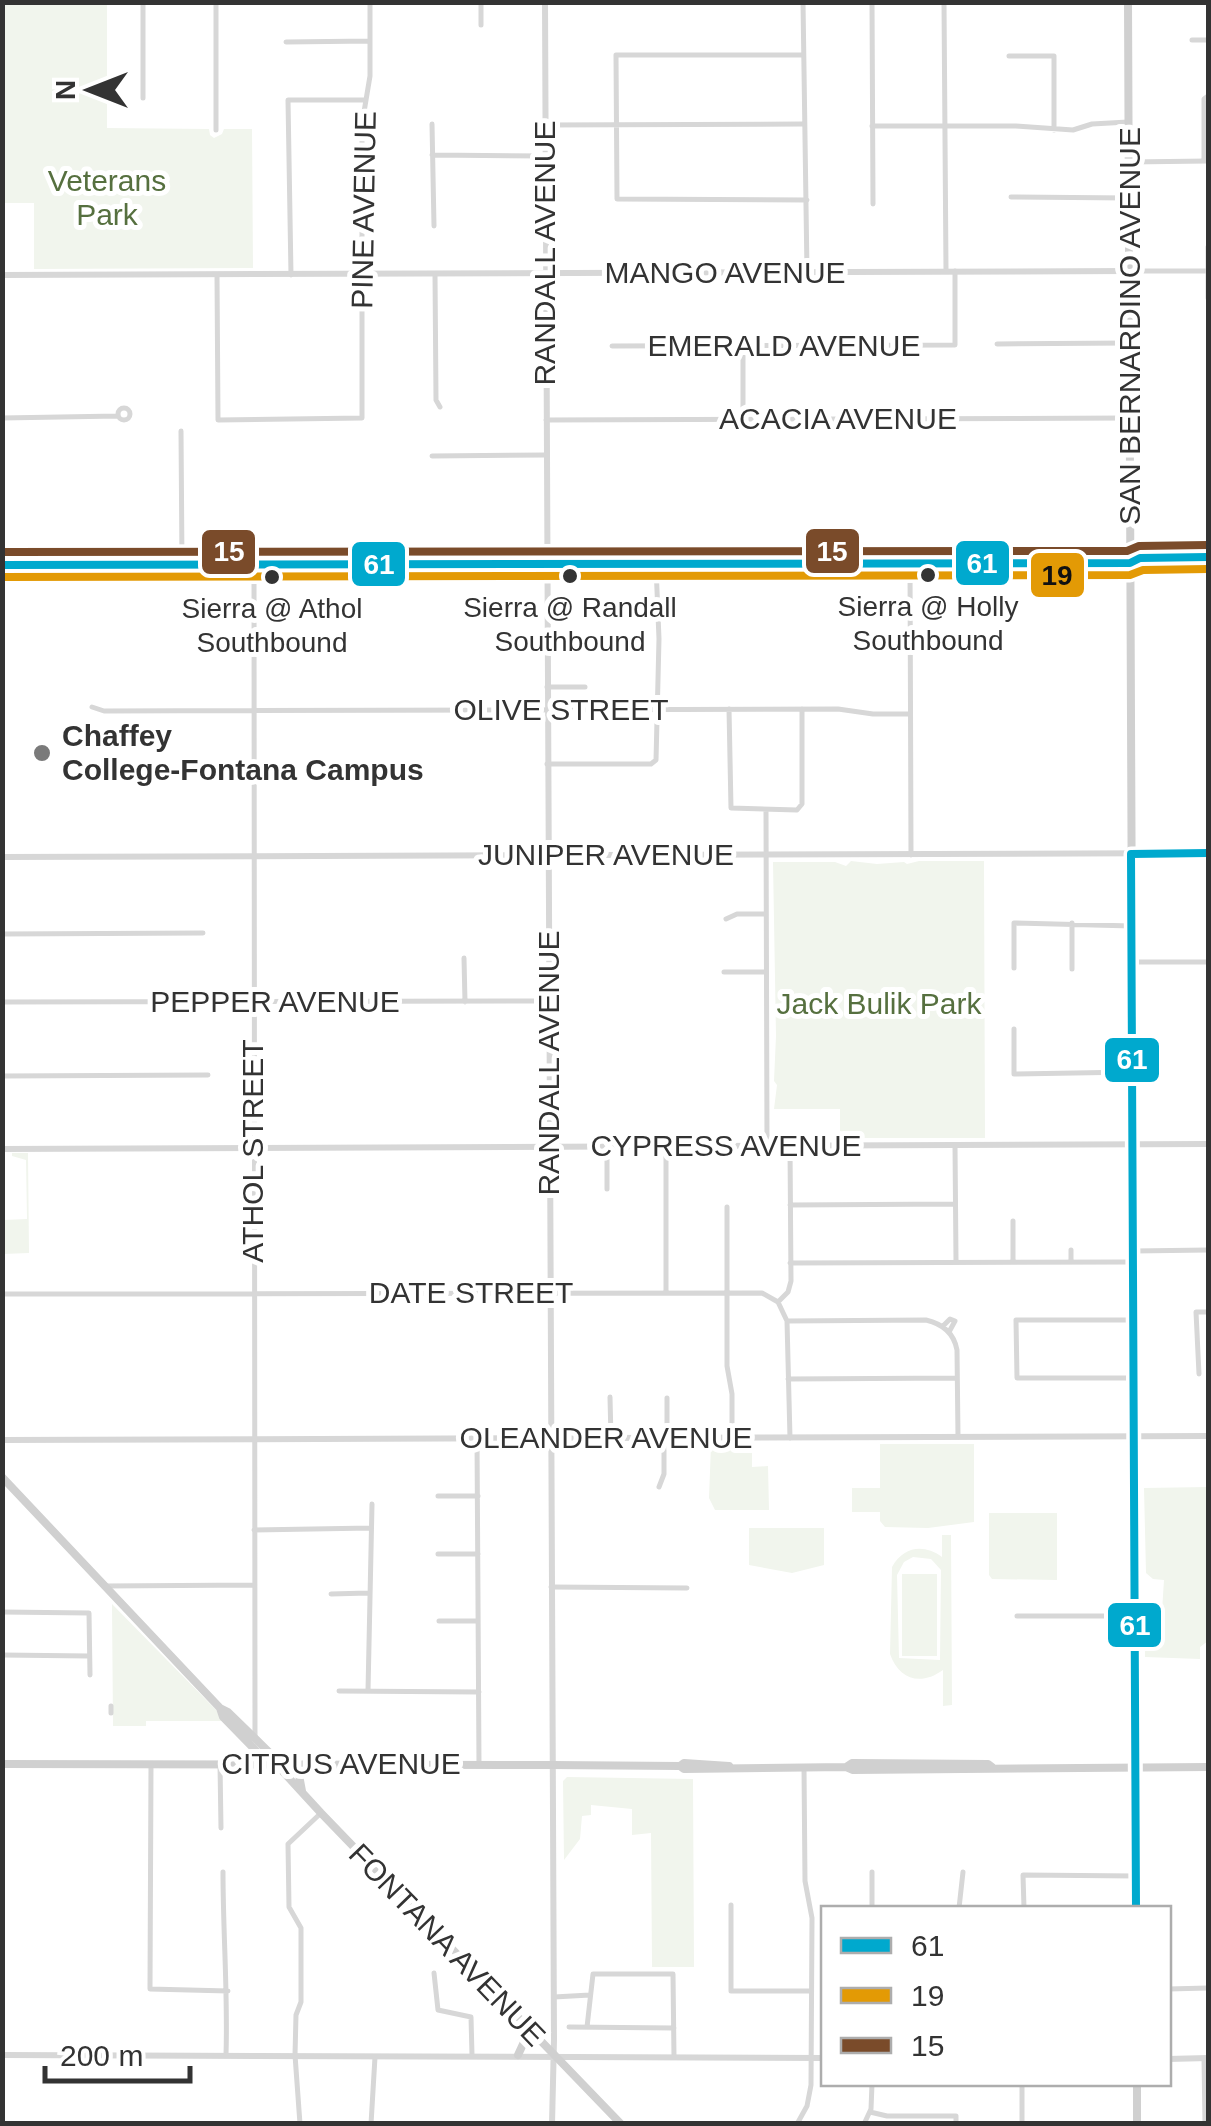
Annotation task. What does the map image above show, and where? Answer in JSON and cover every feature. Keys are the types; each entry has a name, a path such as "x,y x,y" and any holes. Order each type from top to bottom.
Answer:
{"main road":[{"name":"SAN BERNARDINO AVENUE","path":"1128,2 1136,1906"},
{"path":"2,565 1130,562 1140,558 1208,558"},
{"path":"1130,562 1140,567 1208,567"},
{"name":"FONTANA AVENUE","path":"2,1477 220,1708 223,1717 252,1742 261,1756 276,1764 620,2124"},
{"path":"246,1764 252,1742"},
{"name":"CITRUS AVENUE","path":"2,1764 552,1765 684,1769 846,1766 852,1770 1208,1768"},
{"path":"302,1791 299,1775 305,1764"},
{"path":"515,2016 524,2042 518,2056"},
{"path":"1137,2086 1137,2124"}],"street":[{"path":"143,2 143,98"},
{"path":"216,2 216,130"},
{"name":"PINE AVENUE","path":"216,275 218,420 362,418 362,118 370,76 370,2"},
{"path":"481,2 481,25"},
{"name":"RANDALL AVENUE","path":"545,2 552,2124"},
{"path":"803,2 807,272"},
{"path":"872,2 873,204"},
{"path":"944,2 950,272"},
{"path":"1192,40 1208,40"},
{"path":"286,42 370,41"},
{"path":"803,55 616,55 617,199 807,200"},
{"path":"1009,56 1054,56 1054,130"},
{"path":"1129,162 1206,162 1207,97"},
{"path":"291,275 288,100 365,100"},
{"path":"872,126 1016,126 1054,130 1129,122"},
{"path":"432,124 434,226"},
{"path":"545,125 803,124"},
{"path":"432,155 545,156"},
{"path":"1011,197 1129,198"},
{"path":"1208,248 1208,298"},
{"name":"MANGO AVENUE","path":"2,276 1208,271"},
{"name":"EMERALD AVENUE","path":"612,346 955,345 950,272"},
{"path":"435,274 436,400 440,408"},
{"path":"997,344 1129,343"},
{"path":"743,420 744,346"},
{"path":"2,418 118,416"},
{"name":"ACACIA AVENUE","path":"546,420 1130,418"},
{"path":"181,430 182,564"},
{"path":"432,456 546,455"},
{"path":"910,562 911,854"},
{"path":"547,764 650,764 656,757 656,563"},
{"name":"ATHOL STREET","path":"252,1742 254,564"},
{"path":"547,688 585,687"},
{"name":"OLIVE STREET","path":"92,707 104,711 802,709 910,714"},
{"path":"729,709 730,806 766,810 797,810 802,806 802,709"},
{"path":"766,810 767,1146"},
{"name":"JUNIPER AVENUE","path":"2,857 1208,854"},
{"path":"726,918 766,914"},
{"path":"1014,968 1014,923 1132,926"},
{"path":"1072,924 1072,968"},
{"path":"2,934 203,933"},
{"path":"464,958 464,1002"},
{"path":"1132,962 1208,962"},
{"path":"724,972 766,972"},
{"name":"PEPPER AVENUE","path":"2,1002 548,1001"},
{"path":"1014,1029 1014,1074 1132,1072"},
{"path":"2,1076 208,1075"},
{"path":"955,1144 956,1262"},
{"name":"CYPRESS AVENUE","path":"2,1149 1208,1144"},
{"path":"666,1145 666,1292"},
{"path":"607,1146 607,1190"},
{"path":"790,1146 790,1287 778,1302 787,1321 790,1438"},
{"path":"790,1205 955,1204"},
{"path":"727,1207 726,1366 732,1394 732,1438"},
{"path":"1013,1222 1014,1262"},
{"path":"1071,1250 1071,1262"},
{"path":"1134,1251 1208,1250"},
{"path":"790,1263 1134,1262"},
{"name":"DATE STREET","path":"2,1294 726,1292 762,1293 778,1302"},
{"path":"1199,1374 1196,1312 1208,1312"},
{"path":"943,1326 950,1319 955,1321 949,1332"},
{"path":"787,1321 926,1320 943,1326 957,1350 958,1437"},
{"path":"1133,1320 1016,1320 1017,1378 1134,1378"},
{"path":"788,1379 958,1378"},
{"path":"610,1397 610,1438"},
{"path":"660,1486 664,1474 667,1398"},
{"name":"OLEANDER AVENUE","path":"2,1440 1208,1436"},
{"path":"477,1438 479,1765"},
{"path":"438,1496 478,1496"},
{"path":"368,1691 372,1504"},
{"path":"254,1530 373,1528"},
{"path":"438,1554 478,1554"},
{"path":"105,1586 254,1585"},
{"path":"551,1587 687,1588"},
{"path":"331,1594 369,1593"},
{"path":"2,1612 89,1612 90,1675"},
{"path":"1018,1616 1134,1616"},
{"path":"439,1621 478,1621"},
{"path":"2,1656 90,1656"},
{"path":"338,1691 479,1692"},
{"path":"151,1764 150,1989 228,1991"},
{"path":"220,1764 222,1828"},
{"path":"797,2124 810,2096 811,2058 812,1918 806,1892 804,1767"},
{"path":"300,2124 295,2056 296,2016 301,2002 301,1928 289,1907 288,1844 321,1813"},
{"path":"223,1872 228,1991 226,2055"},
{"path":"872,1872 872,1906"},
{"path":"959,1906 962,1872"},
{"path":"1024,1906 1023,1875 1136,1876"},
{"path":"731,1905 731,1991 811,1991"},
{"path":"434,1973 438,2010 471,2017 472,2056"},
{"path":"587,2028 593,1974 674,1974 674,2056"},
{"path":"1171,1989 1208,1988"},
{"path":"554,1994 590,1996"},
{"path":"569,2028 674,2028"},
{"path":"2,2055 821,2058"},
{"path":"371,2124 374,2055"},
{"path":"1171,2059 1206,2058 1206,2119"},
{"path":"864,2124 870,2112 872,2086"},
{"path":"1022,2086 1022,2124"},
{"path":"870,2112 956,2120"}],"green space":[{"name":"Veterans Park","path":"2,3 107,3 107,128 209,129 214,138 224,129 252,129 253,268 34,269 34,203 3,203"},
{"name":"Jack Bulik Park","path":"851,861 984,861 985,1138 840,1138 840,1109 774,1109 777,1085 773,862 835,862 846,866"},
{"path":"12,1153 28,1153 29,1253 3,1254 3,1220 27,1219 26,1160"},
{"path":"880,1444 974,1444 974,1522 928,1528 885,1527 880,1512 852,1512 852,1488 880,1488"},
{"path":"711,1445 752,1445 752,1467 768,1466 769,1510 715,1510 709,1498"},
{"path":"1208,1487 1208,1641 1200,1647 1200,1659 1145,1657 1145,1610 1162,1611 1164,1580 1153,1579 1146,1573 1144,1488"},
{"path":"989,1513 1057,1513 1057,1580 992,1579"},
{"path":"749,1528 824,1528 824,1565 792,1573 749,1565"},
{"path":"942,1535 951,1535 952,1705 943,1706 943,1670 927,1678 912,1678 899,1670 890,1654 892,1567 902,1555 915,1549 942,1557","holes":["913,1557 931,1559 941,1570 940,1660 899,1658 897,1575 904,1562"]},
{"path":"902,1574 937,1574 937,1656 902,1656"},
{"path":"112,1604 220,1714 222,1721 146,1721 146,1726 113,1726"},
{"path":"567,1777 693,1779 694,1967 652,1967 651,1833 632,1835 632,1809 591,1805 591,1815 582,1816 580,1839 564,1860 563,1781"}],"transit line":[{"name":"15","path":"2,552 1127,551 1139,546 1208,545"},
{"name":"61","path":"2,565 1130,563 1140,558 1208,557"},
{"name":"19","path":"2,577 1130,575 1143,570 1208,569"},
{"name":"61","path":"1136,1906 1131,854 1208,853"}],"place":[{"name":"Sierra @ Holly Southbound","path":"928,575"},
{"name":"Sierra @ Randall Southbound","path":"570,576"},
{"name":"Sierra @ Athol Southbound","path":"272,577"},
{"name":"Chaffey College-Fontana Campus","path":"42,753"}]}
